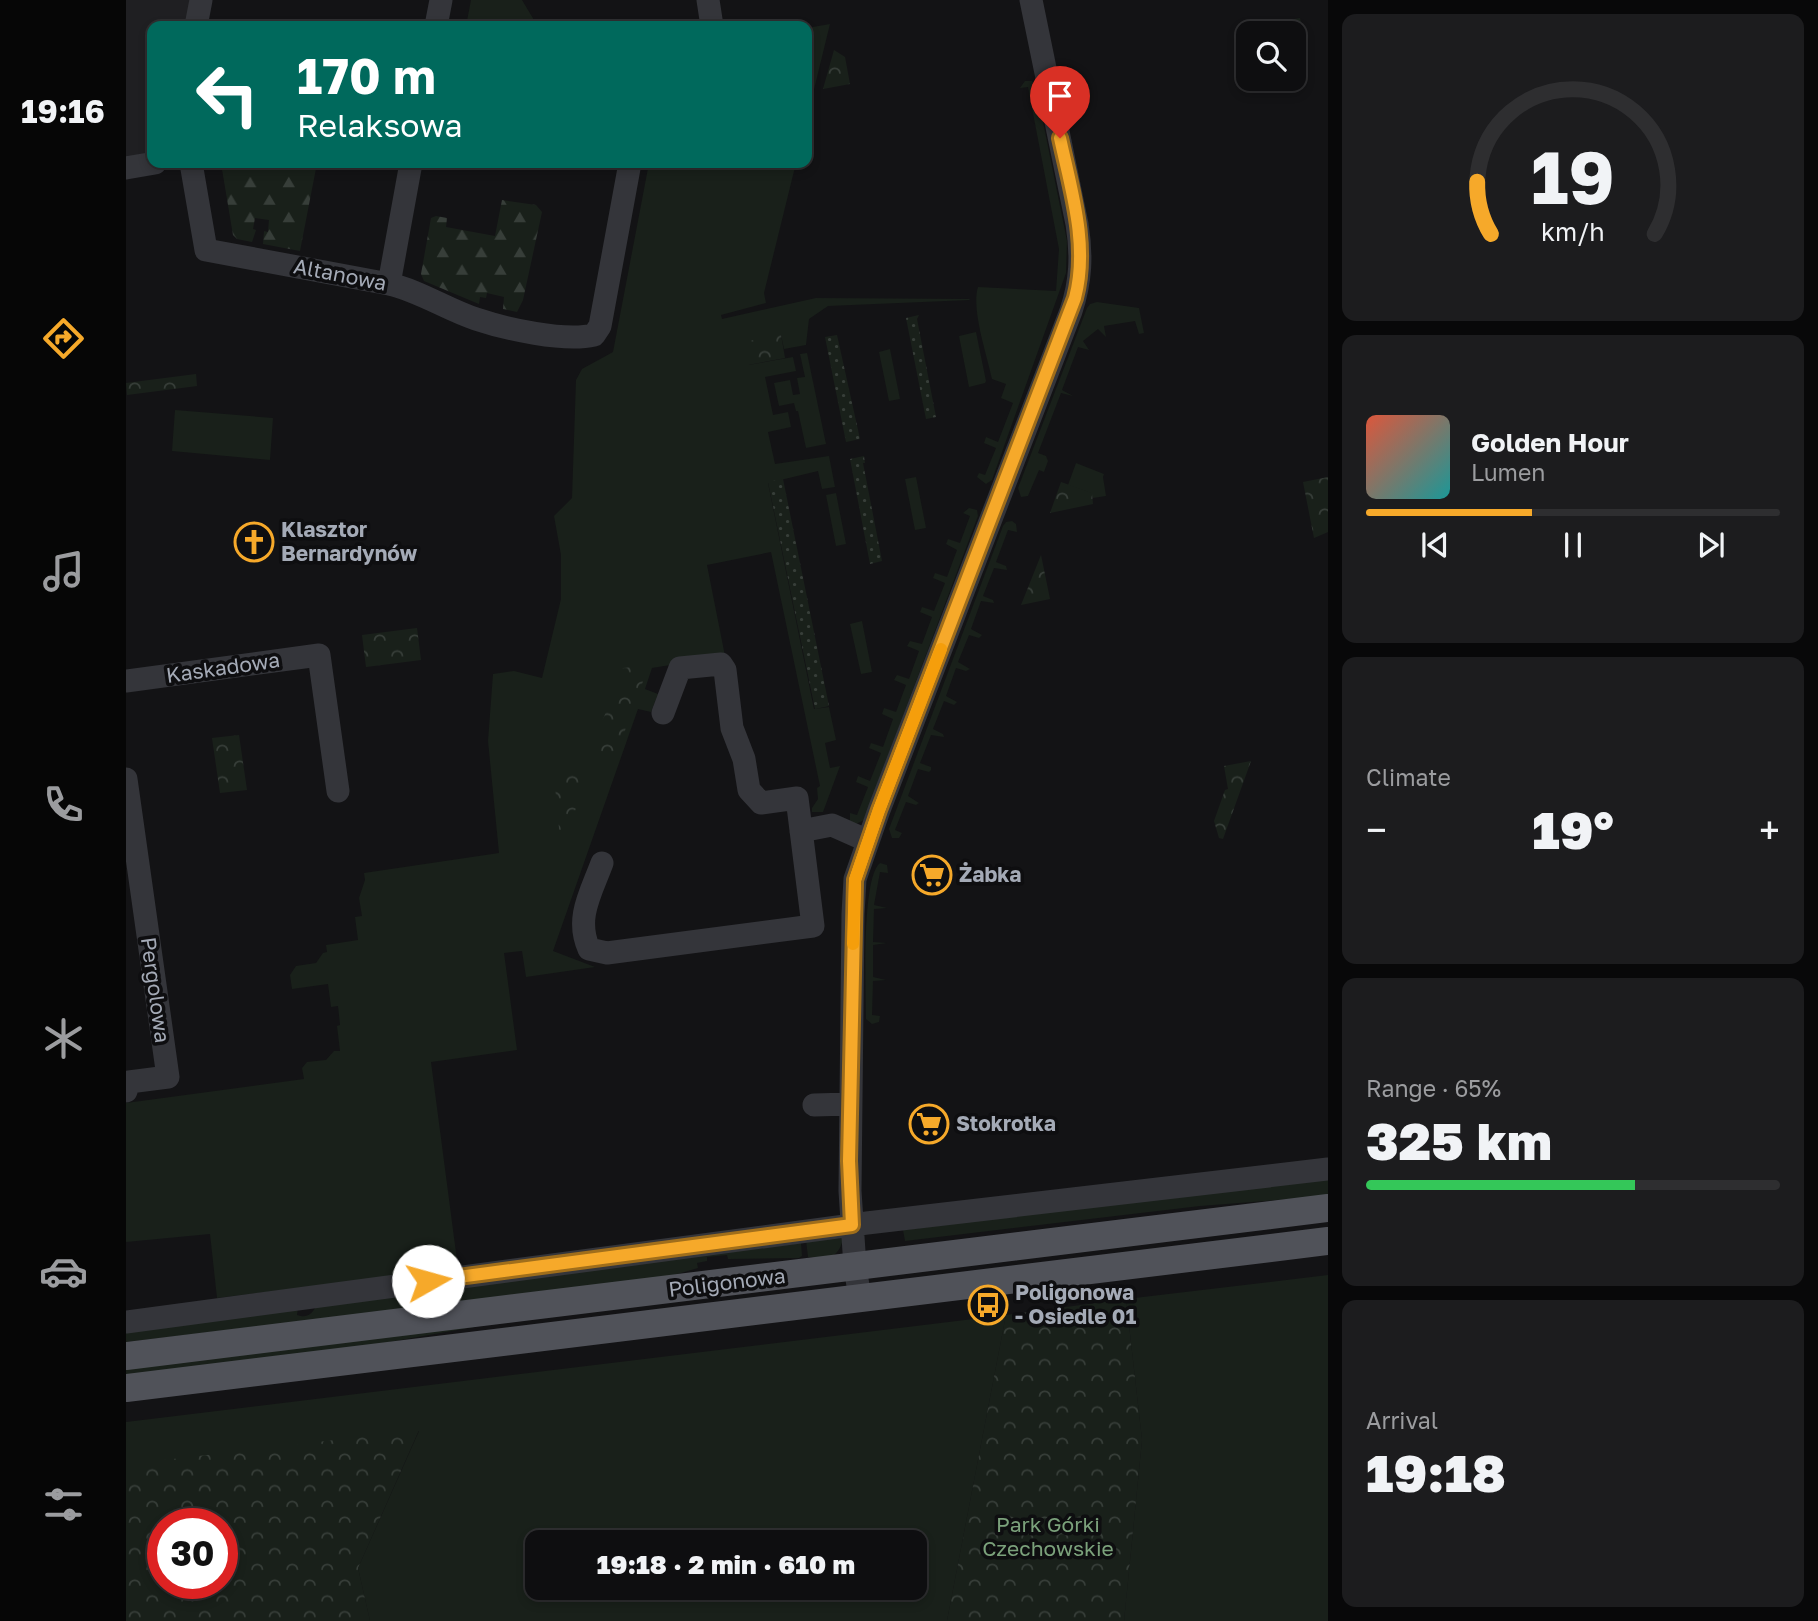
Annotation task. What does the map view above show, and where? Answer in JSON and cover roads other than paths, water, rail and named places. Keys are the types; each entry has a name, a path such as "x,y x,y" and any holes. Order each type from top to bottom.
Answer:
{"main road":[{"name":"Poligonowa","path":"126,1356 1328,1208"},
{"name":"Poligonowa","path":"126,1388 1328,1241"}],"street":[{"path":"198,21 201,0"},
{"path":"437,21 441,0"},
{"path":"708,0 711,21"},
{"path":"860,1298 855,1268 850,1191 855,880 1071,311 1078,286 1080,247 1077,224 1031,0"},
{"path":"126,168 147,164"},
{"name":"Altanowa","path":"192,168 206,250 389,284 409,289 475,319 555,336 579,338 594,335 600,326 629,168"},
{"path":"389,284 410,168"},
{"name":"Kaskadowa","path":"126,681 319,655 338,791"},
{"path":"602,863 583,916 583,936 589,949 607,953 813,926 797,798 761,803 749,790 744,759 732,728 725,670 721,664 680,668 663,713"},
{"name":"Pergolowa","path":"126,779 168,1077 130,1082 126,1091"},
{"path":"801,831 832,825 868,841"},
{"path":"814,1105 850,1104"},
{"path":"126,1322 852,1225 1328,1169"}],"place":[{"name":"Klasztor Bernardynów","path":"254,542"},
{"name":"Żabka","path":"932,875"},
{"name":"Stokrotka","path":"929,1124"},
{"name":"Poligonowa - Osiedle 01","path":"988,1305"}],"park label":[{"name":"Park Górki Czechowskie","path":"1048,1537"}]}
